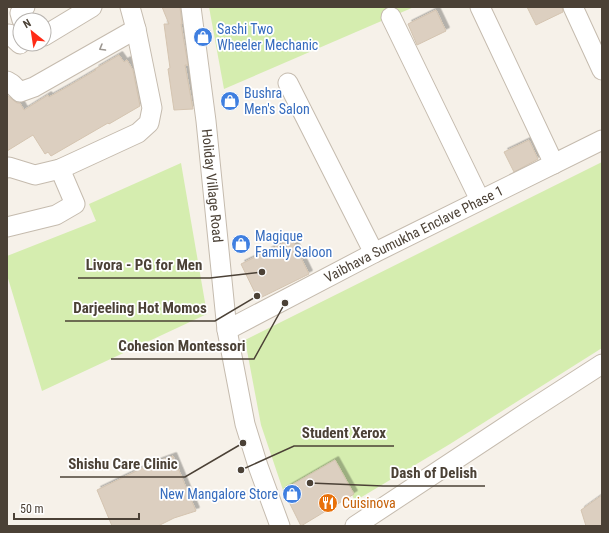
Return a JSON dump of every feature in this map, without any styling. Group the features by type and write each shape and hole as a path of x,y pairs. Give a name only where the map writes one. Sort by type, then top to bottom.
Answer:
{"street":[{"path":"52,31 92,7"},
{"path":"7,168 9,167 35,175 60,170 138,132 149,123 152,108 130,7"},
{"name":"Holiday Village Road","path":"191,7 206,121 227,330 245,424 278,526"},
{"path":"480,7 554,164"},
{"path":"573,7 602,70"},
{"path":"391,17 480,200"},
{"path":"7,81 20,92 34,87 136,29"},
{"path":"288,82 374,253"},
{"name":"Vaibhava Sumukha Enclave Phase 1","path":"227,330 374,253 602,140"},
{"path":"7,227 56,215 76,204 60,170"},
{"path":"355,526 602,364"}],"green space":[{"path":"209,7 414,7 224,89"},
{"path":"602,162 602,348 450,444 355,501 335,460 283,490 261,425 245,340"},
{"path":"181,163 207,314 42,391 7,275 7,256 96,221 89,204"}],"building":[{"path":"162,7 180,7 181,24 188,65 185,65 193,109 174,110 168,69 170,68 164,24 169,24"},
{"path":"527,7 562,7 563,12 536,25"},
{"path":"436,10 446,31 417,45 408,24"},
{"path":"119,55 124,62 127,60 133,70 140,106 51,156 48,152 45,154 33,135 7,151 7,95 17,103 20,103 24,110 48,95 49,97 67,87"},
{"path":"529,140 538,159 514,172 504,152"},
{"path":"292,239 309,274 258,299 241,264"},
{"path":"173,456 196,511 174,518 158,526 112,526 97,490 151,464"},
{"path":"335,460 354,494 301,526 283,490"},
{"path":"602,495 602,526 586,526 581,510"}],"place":[{"name":"Sashi Two Wheeler Mechanic","path":"203,37"},
{"name":"Bushra Men's Salon","path":"230,101"},
{"name":"Magique Family Saloon","path":"241,244"},
{"name":"Livora - PG for Men","path":"262,272"},
{"name":"Darjeeling Hot Momos","path":"257,296"},
{"name":"Cohesion Montessori","path":"285,303"},
{"name":"Shishu Care Clinic","path":"243,443"},
{"name":"Student Xerox","path":"241,470"},
{"name":"Dash of Delish","path":"310,483"},
{"name":"New Mangalore Store","path":"292,494"},
{"name":"Cuisinova","path":"328,503"}]}
